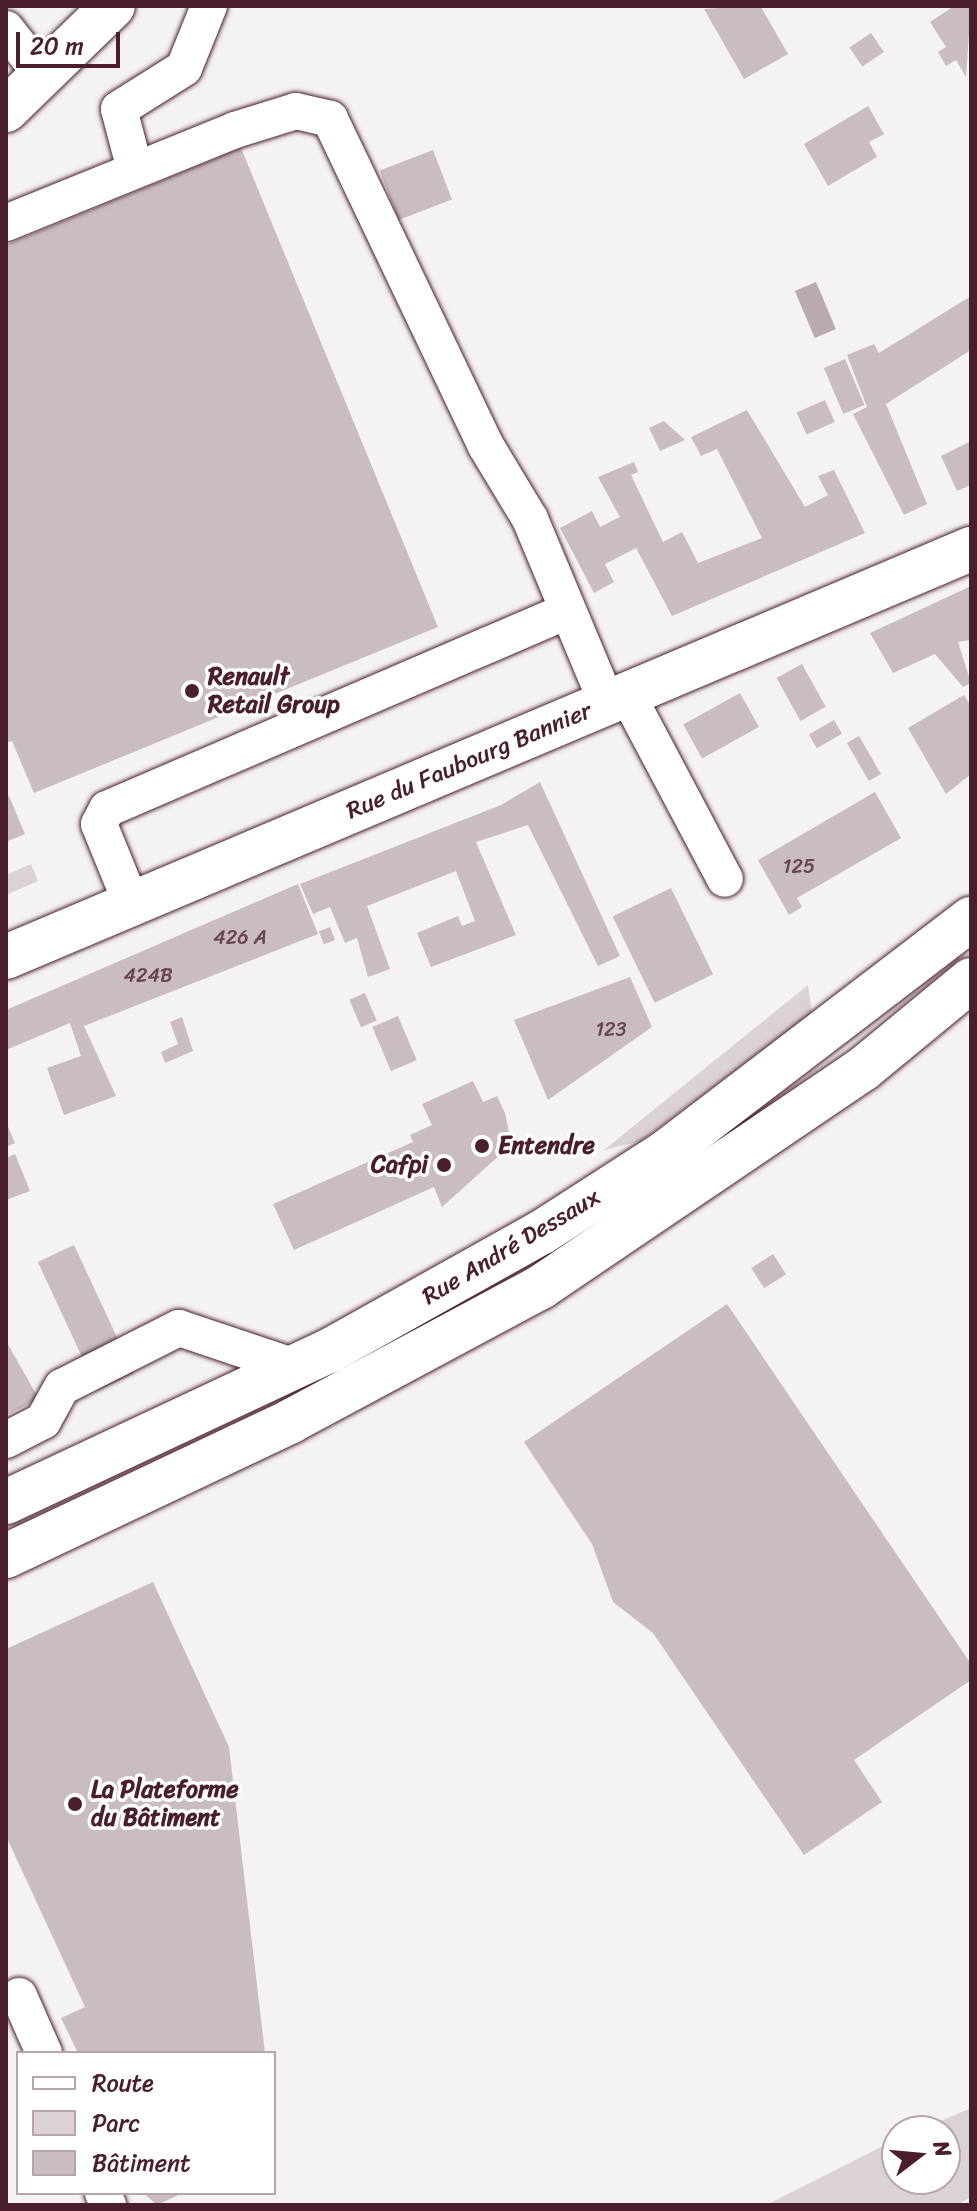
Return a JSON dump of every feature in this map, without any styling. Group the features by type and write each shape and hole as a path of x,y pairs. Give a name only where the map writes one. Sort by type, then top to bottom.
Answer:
{"main road":[{"path":"6,110 113,6"},
{"name":"Rue du Faubourg Bannier","path":"6,957 952,556 971,533"},
{"name":"Rue André Dessaux","path":"6,1502 295,1367 542,1232 666,1152 971,919"},
{"name":"Rue André Dessaux","path":"6,1556 291,1421 541,1287 863,1069 971,980"}],"lane":[{"path":"135,170 119,109 184,68 209,6"},
{"path":"6,29 42,75"},
{"path":"6,223 135,170 296,111 330,119 486,446 530,519 567,611 725,879"},
{"path":"132,905 99,824 107,809 567,611"},
{"path":"6,1440 43,1421 62,1387 179,1328 295,1367"},
{"path":"19,1996 43,2051"}],"green space":[{"path":"31,864 38,881 6,895 6,875"},
{"path":"808,985 812,1013 641,1141 604,1150"},
{"path":"971,2108 971,2197 957,2205 766,2205 881,2147 881,2195 961,2195 961,2115 955,2115"}],"shaded area":[{"path":"816,282 836,329 815,338 795,291"}],"building":[{"path":"954,6 971,6 966,77 956,60 946,66 938,52 946,47 930,22"},
{"path":"761,7 788,54 744,79 704,9"},
{"path":"871,33 884,52 862,67 849,48"},
{"path":"868,106 884,134 869,142 877,157 828,186 804,144"},
{"path":"241,148 438,627 34,793 12,741 6,743 6,245"},
{"path":"433,150 452,199 399,220 380,170"},
{"path":"971,296 971,350 886,404 927,504 904,515 853,414 867,407 847,355 874,344 879,353"},
{"path":"845,359 865,405 843,414 824,368"},
{"path":"825,400 835,422 806,435 797,413"},
{"path":"747,410 805,507 828,495 818,476 834,470 865,533 672,616 636,548 605,564 614,582 594,593 560,528 592,511 600,527 620,517 598,477 634,462 638,472 631,475 663,542 682,532 698,563 762,538 717,449 701,456 691,437"},
{"path":"664,421 685,440 660,451 649,428"},
{"path":"971,441 971,485 957,491 941,456"},
{"path":"971,586 971,640 958,642 971,683 963,687 935,654 893,673 870,633"},
{"path":"802,664 826,707 800,721 777,678"},
{"path":"740,693 759,727 702,759 683,725"},
{"path":"964,695 971,706 971,774 946,794 908,728"},
{"path":"834,720 842,734 817,748 809,734"},
{"path":"859,736 881,774 869,781 847,743"},
{"path":"540,782 620,956 598,966 528,825 476,842 516,935 431,967 417,933 458,916 462,926 475,921 456,871 367,906 390,969 368,977 357,938 345,943 330,907 313,914 300,884 501,805"},
{"path":"875,792 901,838 797,898 802,907 789,915 758,860"},
{"path":"9,796 25,834 6,842 6,797"},
{"path":"298,884 318,934 84,1026 116,1096 64,1115 47,1068 81,1056 70,1023 6,1050 6,1010"},
{"path":"671,888 713,974 655,1003 613,916"},
{"path":"330,927 335,940 324,944 319,931"},
{"path":"630,977 652,1027 548,1100 514,1020"},
{"path":"365,993 377,1021 361,1027 349,1000"},
{"path":"398,1016 417,1060 391,1071 372,1027"},
{"path":"182,1017 193,1051 165,1063 161,1052 178,1044 170,1022"},
{"path":"473,1081 483,1102 497,1096 505,1113 510,1138 502,1153 442,1207 434,1187 294,1250 273,1204 413,1142 410,1135 432,1125 422,1104"},
{"path":"6,1122 15,1143 6,1147"},
{"path":"15,1154 30,1191 6,1200 6,1158"},
{"path":"74,1245 134,1374 98,1391 38,1262"},
{"path":"773,1254 786,1274 764,1288 751,1268"},
{"path":"727,1304 971,1664 971,1680 854,1760 882,1802 804,1855 653,1633 613,1602 592,1544 524,1442"},
{"path":"6,1341 39,1399 6,1415"},
{"path":"153,1582 229,1747 265,2051 77,2051 61,2018 85,2007 6,1836 6,1649"},
{"path":"145,2195 179,2195 157,2205"}],"place":[{"name":"Renault Retail Group","path":"192,691"},
{"name":"Entendre","path":"482,1146"},
{"name":"Cafpi","path":"444,1165"},
{"name":"La Plateforme du Bâtiment","path":"75,1804"}]}
